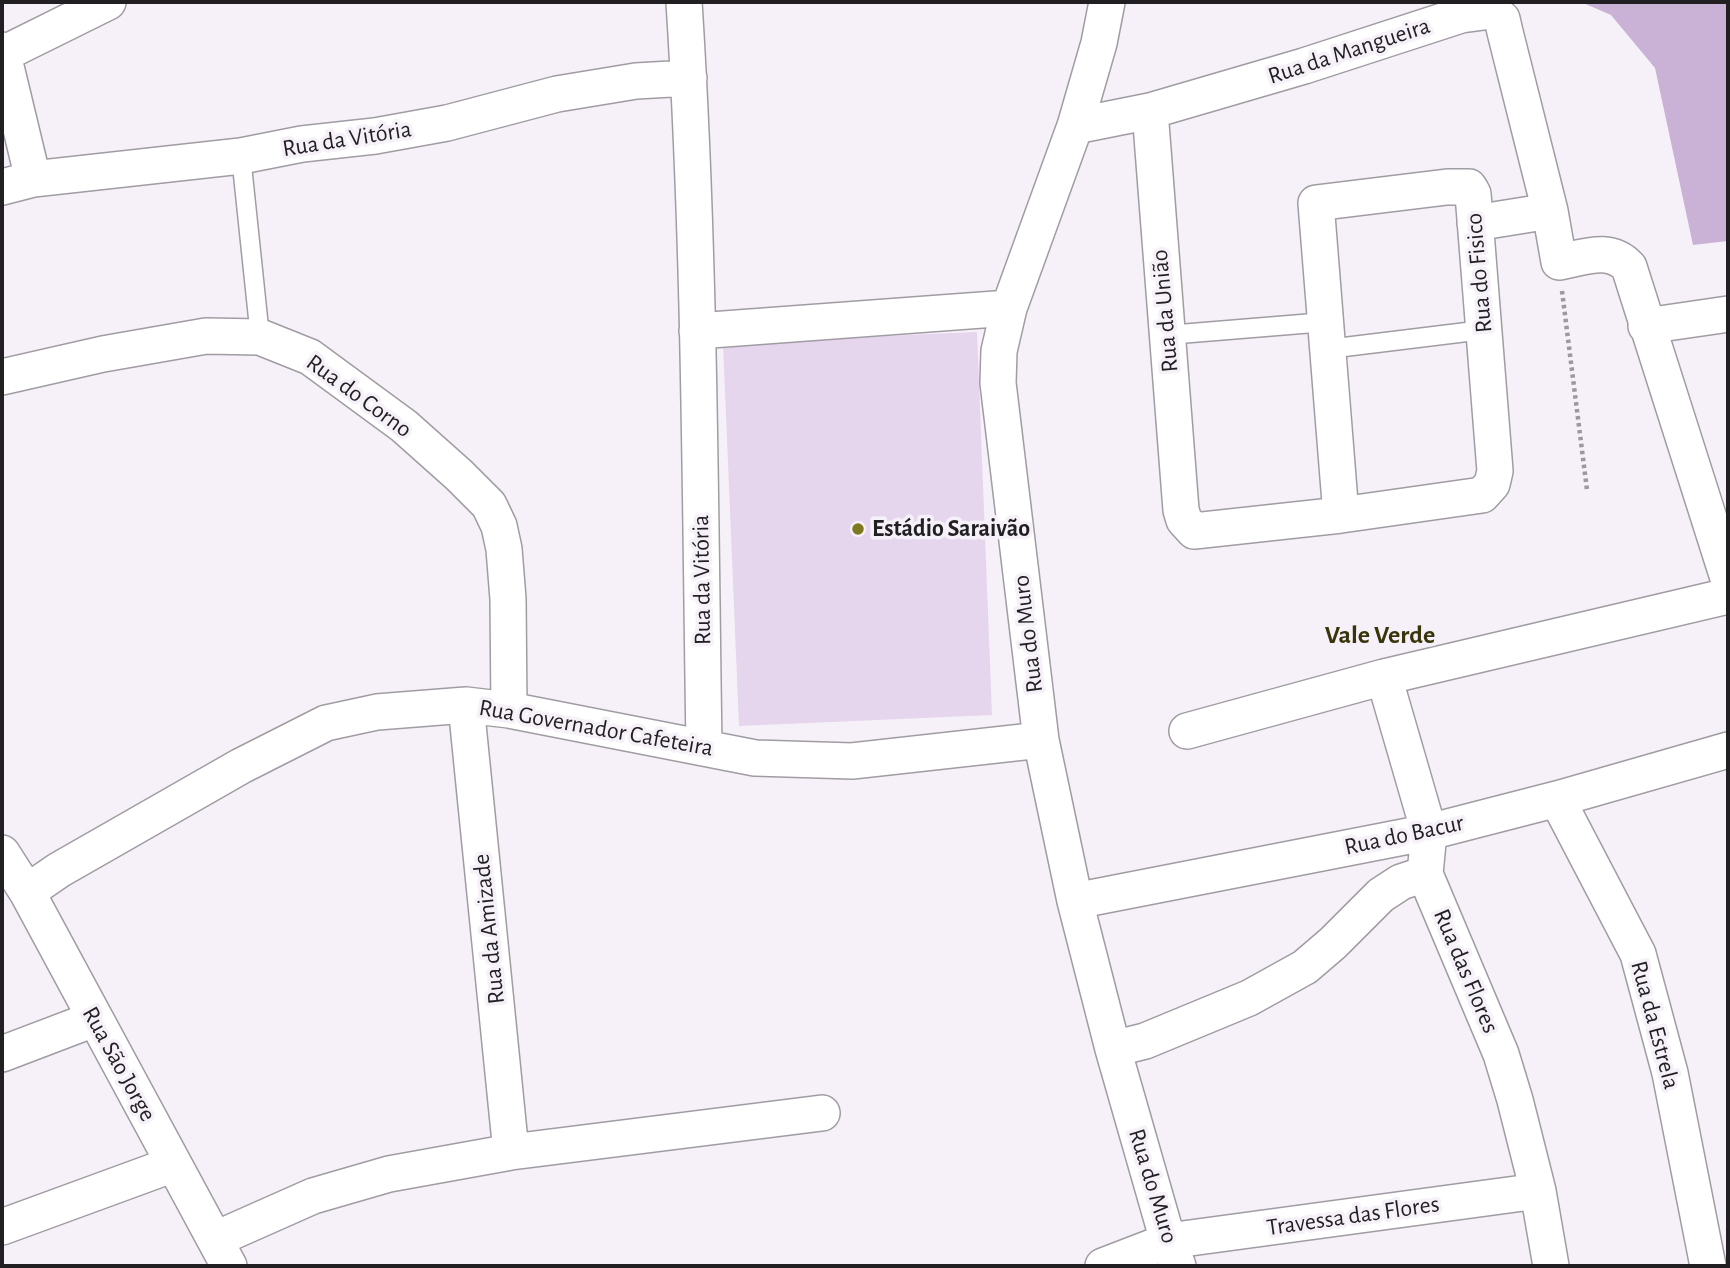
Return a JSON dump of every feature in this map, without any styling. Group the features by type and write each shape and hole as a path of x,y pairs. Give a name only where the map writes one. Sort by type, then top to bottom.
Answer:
{"street":[{"path":"18,183 2,52 107,2"},
{"name":"Rua da Vitória","path":"684,2 698,331 704,747"},
{"name":"Rua do Muro","path":"1107,2 1099,43 1075,126 1009,308 999,351 998,383 1041,740 1075,901 1113,1049 1173,1254"},
{"name":"Rua da Mangueira","path":"1075,126 1150,111 1304,66 1462,8 1491,11 1502,19 1550,211 1559,262"},
{"name":"Rua da Vitória","path":"18,183 241,156 302,144 375,136 447,123 557,94 636,81 689,78"},
{"name":"Rua da União","path":"1150,111 1184,520 1194,531 1341,515"},
{"name":"Rua do Fisico","path":"1327,336 1316,203 1447,187 1469,187 1473,194 1495,471 1492,484 1482,495 1341,515"},
{"path":"1475,223 1550,211"},
{"path":"1186,731 1384,677 1727,577 1629,267 1622,259 1611,254 1559,262"},
{"path":"698,331 1009,308"},
{"path":"1646,326 1728,314"},
{"name":"Rua do Corno","path":"2,377 103,354 206,336 260,337 310,357 404,426 489,505 499,526 504,549 508,599 509,710"},
{"path":"1327,336 1341,515"},
{"name":"Rua das Flores","path":"1384,677 1429,832 1425,874 1500,1054 1516,1100 1538,1191 1550,1266"},
{"name":"Rua Governador Cafeteira","path":"27,892 70,863 229,772 326,723 377,712 466,705 509,710 755,758 852,761 1041,740"},
{"name":"Rua da Amizade","path":"466,705 512,1152"},
{"name":"Rua do Bacur","path":"1075,901 1429,832 1728,750"},
{"name":"Rua da Estrela","path":"1557,799 1637,954 1670,1073 1708,1266"},
{"name":"Rua São Jorge","path":"4,860 27,892 223,1253"},
{"path":"1113,1049 1145,1041 1249,998 1305,967 1381,895 1401,883 1425,874"},
{"path":"2,1054 94,1019"},
{"path":"223,1253 313,1196 376,1177 512,1152 822,1113"},
{"path":"2,1227 174,1164"},
{"name":"Travessa das Flores","path":"1103,1266 1538,1191"}],"lane":[{"path":"241,156 260,337"},
{"path":"1167,335 1327,336 1483,330"}],"path":[{"path":"1559,262 1587,490"}],"shaded area":[{"path":"1581,2 1728,2 1728,241 1693,245 1655,68 1611,15"},
{"name":"Estádio Saraivão","path":"977,332 992,715 739,726 723,343"}],"place":[{"name":"Estádio Saraivão","path":"858,529"}],"district":[{"name":"Vale Verde","path":"1380,635"}]}
